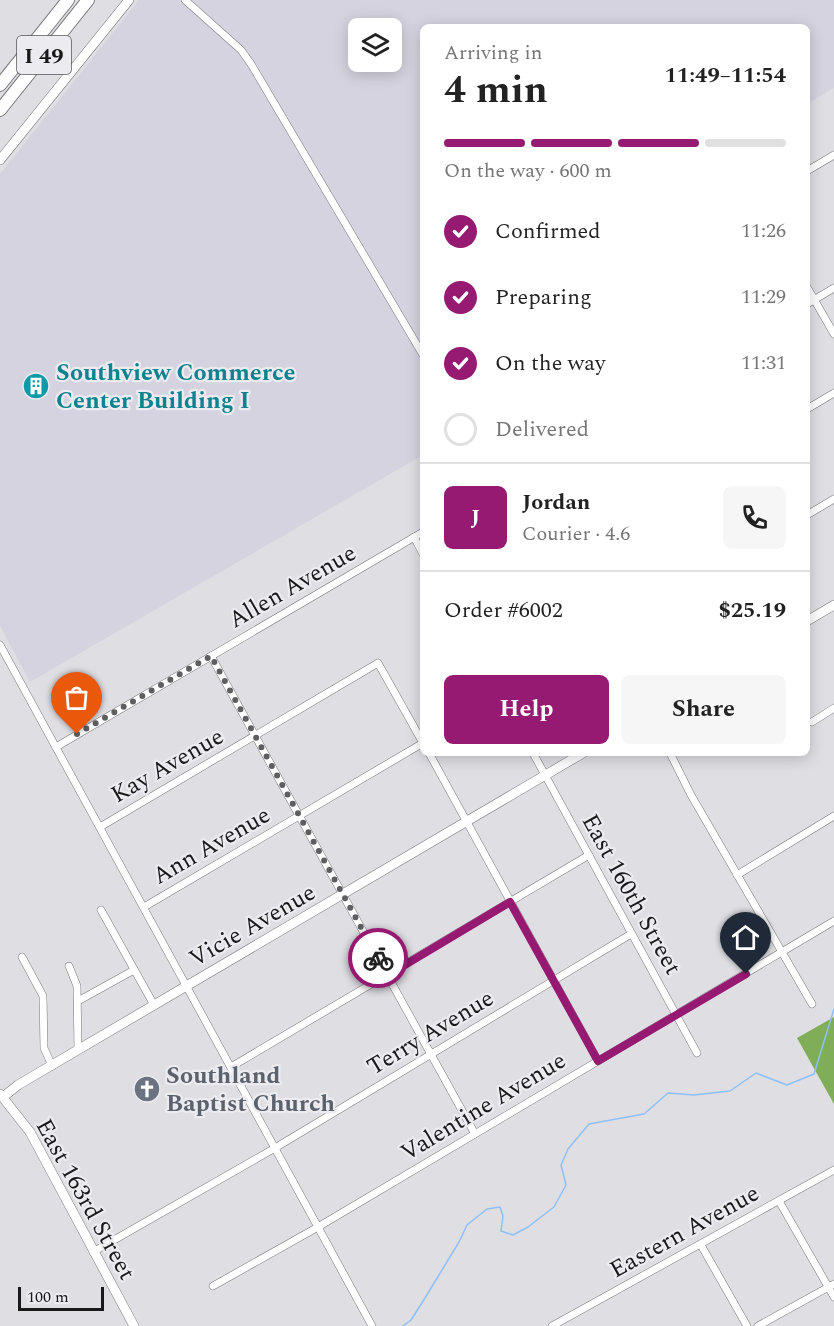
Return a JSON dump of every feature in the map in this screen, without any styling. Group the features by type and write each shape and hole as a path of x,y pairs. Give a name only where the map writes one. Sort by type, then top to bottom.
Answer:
{"highway":[{"name":"I 49","path":"0,85 68,0"},
{"name":"I 49","path":"0,110 88,0"}],"street":[{"path":"0,160 129,0"},
{"path":"184,0 241,50 420,350"},
{"path":"810,169 834,155"},
{"path":"810,302 834,288"},
{"path":"810,293 834,334"},
{"path":"810,407 834,393"},
{"path":"810,513 834,499"},
{"name":"Allen Avenue","path":"56,747 420,534"},
{"path":"414,537 420,548"},
{"path":"810,619 834,605"},
{"path":"0,645 372,1326"},
{"path":"211,656 475,1134"},
{"name":"Kay Avenue","path":"100,827 378,663 420,738"},
{"path":"812,722 834,708"},
{"name":"Ann Avenue","path":"144,907 420,745"},
{"path":"431,756 598,1061"},
{"name":"East 160th Street","path":"535,756 697,1053"},
{"name":"Vicie Avenue","path":"2,1095 578,756"},
{"path":"672,756 781,953 812,1004"},
{"path":"737,875 834,816"},
{"path":"231,1067 589,855"},
{"path":"101,910 154,1005"},
{"name":"Valentine Avenue","path":"213,1286 318,1227 834,921"},
{"name":"Terry Avenue","path":"93,1252 275,1148 632,934"},
{"path":"22,957 43,996 44,1048 52,1066"},
{"path":"69,966 78,986 78,1050"},
{"path":"78,1001 134,970"},
{"name":"East 163rd Street","path":"2,1095 30,1132 134,1326"},
{"name":"Eastern Avenue","path":"552,1326 834,1170"},
{"path":"779,1201 831,1285 834,1297"},
{"path":"701,1245 747,1326"},
{"path":"758,1326 831,1285"}],"shaded area":[{"path":"139,0 834,0 834,88 810,102 810,24 420,24 420,457 30,682 0,626 0,174"}],"green space":[{"path":"834,1017 834,1104 797,1038"}],"waterway":[{"path":"403,1326 411,1320 425,1298 467,1225 487,1209 500,1207 503,1216 501,1231 513,1235 528,1227 554,1207 566,1185 561,1165 568,1149 589,1124 644,1114 668,1093 694,1095 730,1091 756,1073 787,1085 814,1074 834,1009"}],"way so far":[{"path":"77,734 211,656 378,958"}],"place":[{"name":"Southview Commerce Center Building I","path":"36,386"},
{"name":"Southland Baptist Church","path":"147,1089"}],"route":[{"path":"378,958 388,975 510,902 598,1061 746,974"}]}
